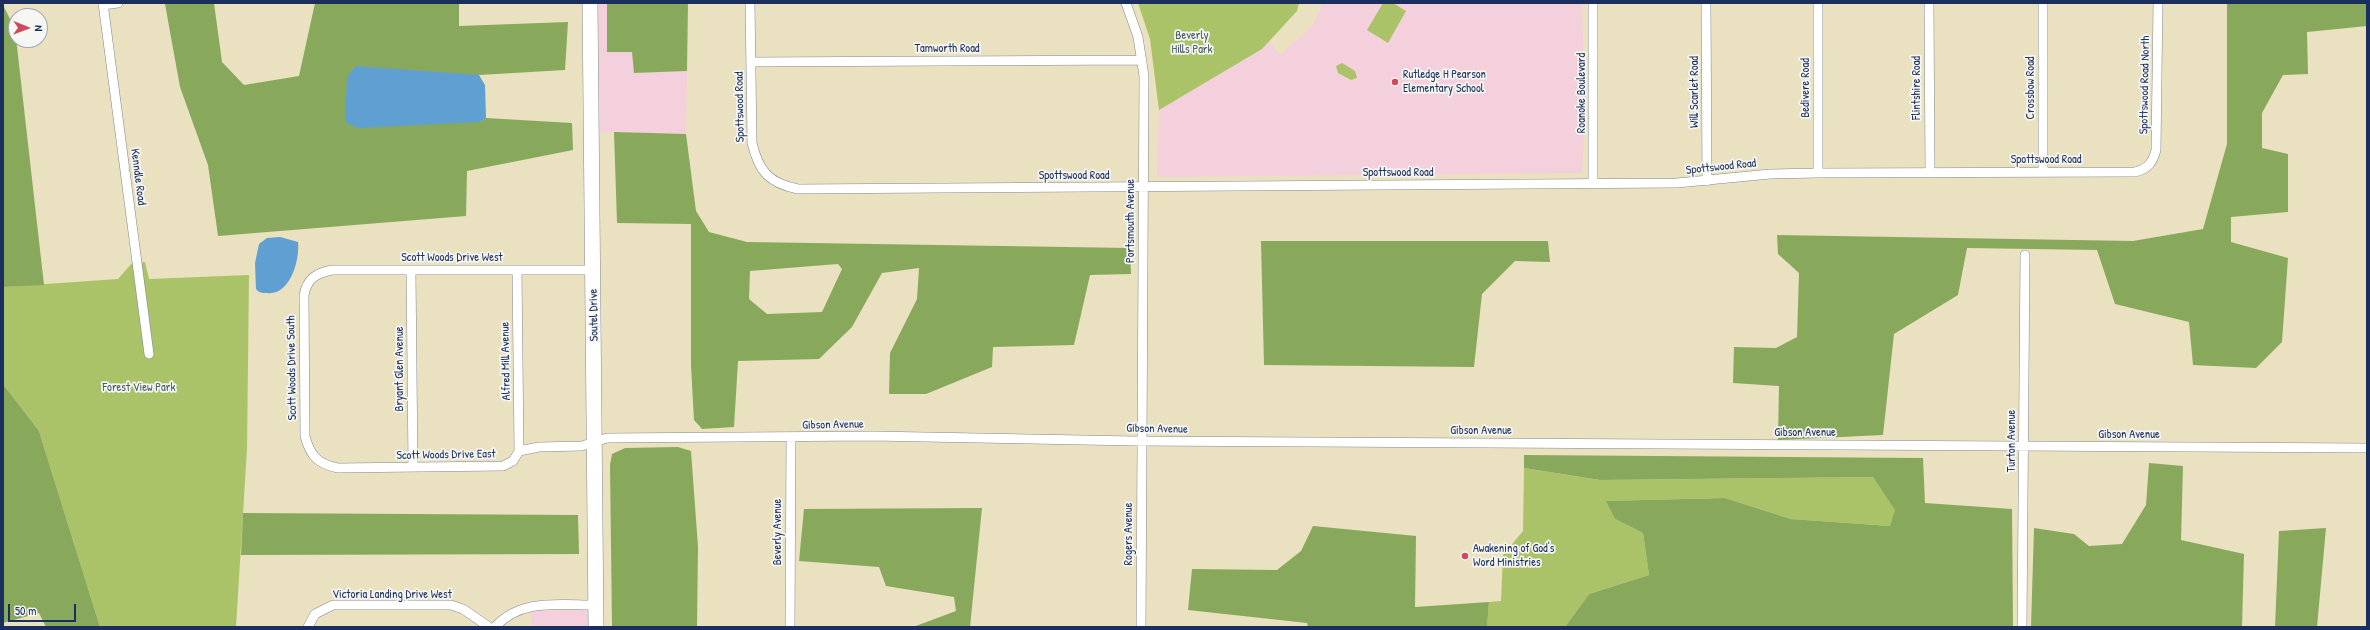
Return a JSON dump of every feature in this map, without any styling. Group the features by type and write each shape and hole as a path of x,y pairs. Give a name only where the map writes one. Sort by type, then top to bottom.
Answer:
{"main road":[{"name":"Soutel Drive","path":"590,3 596,627"}],"street":[{"path":"103,4 118,3"},
{"name":"Spottswood Road","path":"750,3 752,144 755,156 765,174 773,182 798,190 1677,183 1770,174 2135,172 2144,170 2149,165"},
{"name":"Portsmouth Avenue","path":"1126,3 1138,37 1144,76 1142,441"},
{"name":"Roanoke Boulevard","path":"1593,3 1594,184"},
{"name":"Will Scarlet Road","path":"1706,3 1707,181"},
{"name":"Bedivere Road","path":"1818,3 1818,173"},
{"name":"Flintshire Road","path":"1928,3 1930,173"},
{"name":"Crossbow Road","path":"2043,3 2043,172"},
{"name":"Spottswood Road North","path":"2149,165 2154,159 2156,150 2158,3"},
{"name":"Kenndle Road","path":"103,4 149,354"},
{"name":"Tamworth Road","path":"751,62 1142,60"},
{"name":"Turton Avenue","path":"2022,627 2024,255"},
{"name":"Scott Woods Drive West","path":"313,277 332,270 593,270"},
{"name":"Alfred Mill Avenue","path":"517,270 519,452"},
{"name":"Bryant Glen Avenue","path":"411,271 413,467"},
{"name":"Scott Woods Drive South","path":"313,277 306,286 304,295 305,428 308,449 315,459"},
{"name":"Gibson Avenue","path":"595,442 607,438 873,436 1142,441 2367,448"},
{"name":"Beverly Avenue","path":"790,627 791,437"},
{"name":"Rogers Avenue","path":"1141,627 1142,441"},
{"name":"Scott Woods Drive East","path":"315,459 325,465 338,468 503,466 513,461 519,452 539,447 582,446 595,442"},
{"name":"Victoria Landing Drive West","path":"308,627 315,614 333,605 451,605 463,609 489,627"},
{"path":"494,627 505,617 521,608 534,605 596,605"}],"shaded area":[{"path":"598,3 607,3 607,52 632,52 634,73 687,71 686,134 600,132"},
{"name":"Rutledge H Pearson Elementary School","path":"1323,3 1582,3 1585,110 1582,173 1157,177 1159,110 1262,49 1269,41 1280,55 1313,25"},
{"path":"588,610 588,627 532,627 531,611"}],"green space":[{"path":"214,3 222,62 244,85 299,76 315,3 459,3 459,26 568,22 565,70 479,75 480,122 486,118 572,123 573,150 467,171 466,216 218,236 208,165 180,87 165,4"},
{"path":"607,3 688,3 687,71 634,73 632,52 607,52"},
{"name":"Beverly Hills Park","path":"1138,3 1299,3 1297,11 1262,49 1159,110 1150,39"},
{"path":"1383,3 1393,3 1406,11 1388,43 1367,30"},
{"path":"2227,3 2367,3 2367,26 2307,32 2308,74 2283,75 2262,113 2262,148 2288,154 2288,212 2231,217 2231,242 2288,258 2282,342 2256,368 2193,365 2189,322 2115,304 2097,250 1967,248 1958,295 1894,334 1883,435 1778,440 1779,386 1733,383 1734,347 1776,348 1797,337 1799,273 1778,254 1777,235 2133,241 2203,229 2227,144"},
{"path":"3,5 8,15 8,48 17,48 44,285 3,287"},
{"path":"1342,63 1355,71 1357,78 1351,80 1338,73 1336,66"},
{"path":"614,132 686,134 696,211 709,232 747,242 1130,248 1131,274 1090,275 1074,345 993,347 992,367 926,394 889,394 890,353 917,299 919,268 882,273 852,327 819,359 738,361 734,427 702,429 694,420 691,366 691,224 617,223","holes":["838,264 842,269 822,312 767,314 749,299 750,271"]},
{"path":"1261,241 1548,241 1550,262 1515,261 1482,294 1474,367 1264,365"},
{"name":"Forest View Park","path":"145,262 149,279 249,275 247,449 236,627 100,627 39,431 3,384 3,287 118,279 132,263"},
{"path":"3,384 39,431 100,627 46,627 39,613 3,623"},
{"path":"678,447 691,451 698,547 697,627 612,627 610,465 612,454 625,448"},
{"path":"1524,455 1923,458 1925,503 2012,509 2013,627 1565,627 1589,594 1649,575 1643,533 1615,519 1606,501 1725,498 1791,519 1890,526 1895,510 1873,477 1600,480 1524,468"},
{"path":"2149,463 2183,466 2181,540 2244,554 2242,627 2031,627 2034,528 2074,534 2089,546 2122,544 2146,505"},
{"path":"1524,468 1600,480 1873,477 1896,510 1890,526 1791,519 1725,498 1607,501 1615,519 1643,533 1649,575 1589,594 1565,627 1487,627 1489,602 1501,601 1503,555 1523,531"},
{"path":"982,508 970,627 913,627 956,611 954,597 886,586 879,567 799,561 804,509"},
{"path":"243,513 578,515 579,554 241,555"},
{"path":"1313,526 1416,536 1415,607 1489,602 1487,627 1308,627 1307,623 1188,610 1192,569 1277,570 1301,551"},
{"path":"2326,528 2317,627 2275,627 2279,531"}],"water":[{"path":"356,66 479,75 485,85 486,118 480,122 358,128 345,122 347,77"},
{"path":"280,237 298,242 297,258 292,275 282,289 267,293 258,291 256,289 255,263 259,244 267,238"}],"place":[{"name":"Rutledge H Pearson Elementary School","path":"1395,82"},
{"name":"Awakening of God's Word Ministries","path":"1465,556"}]}
